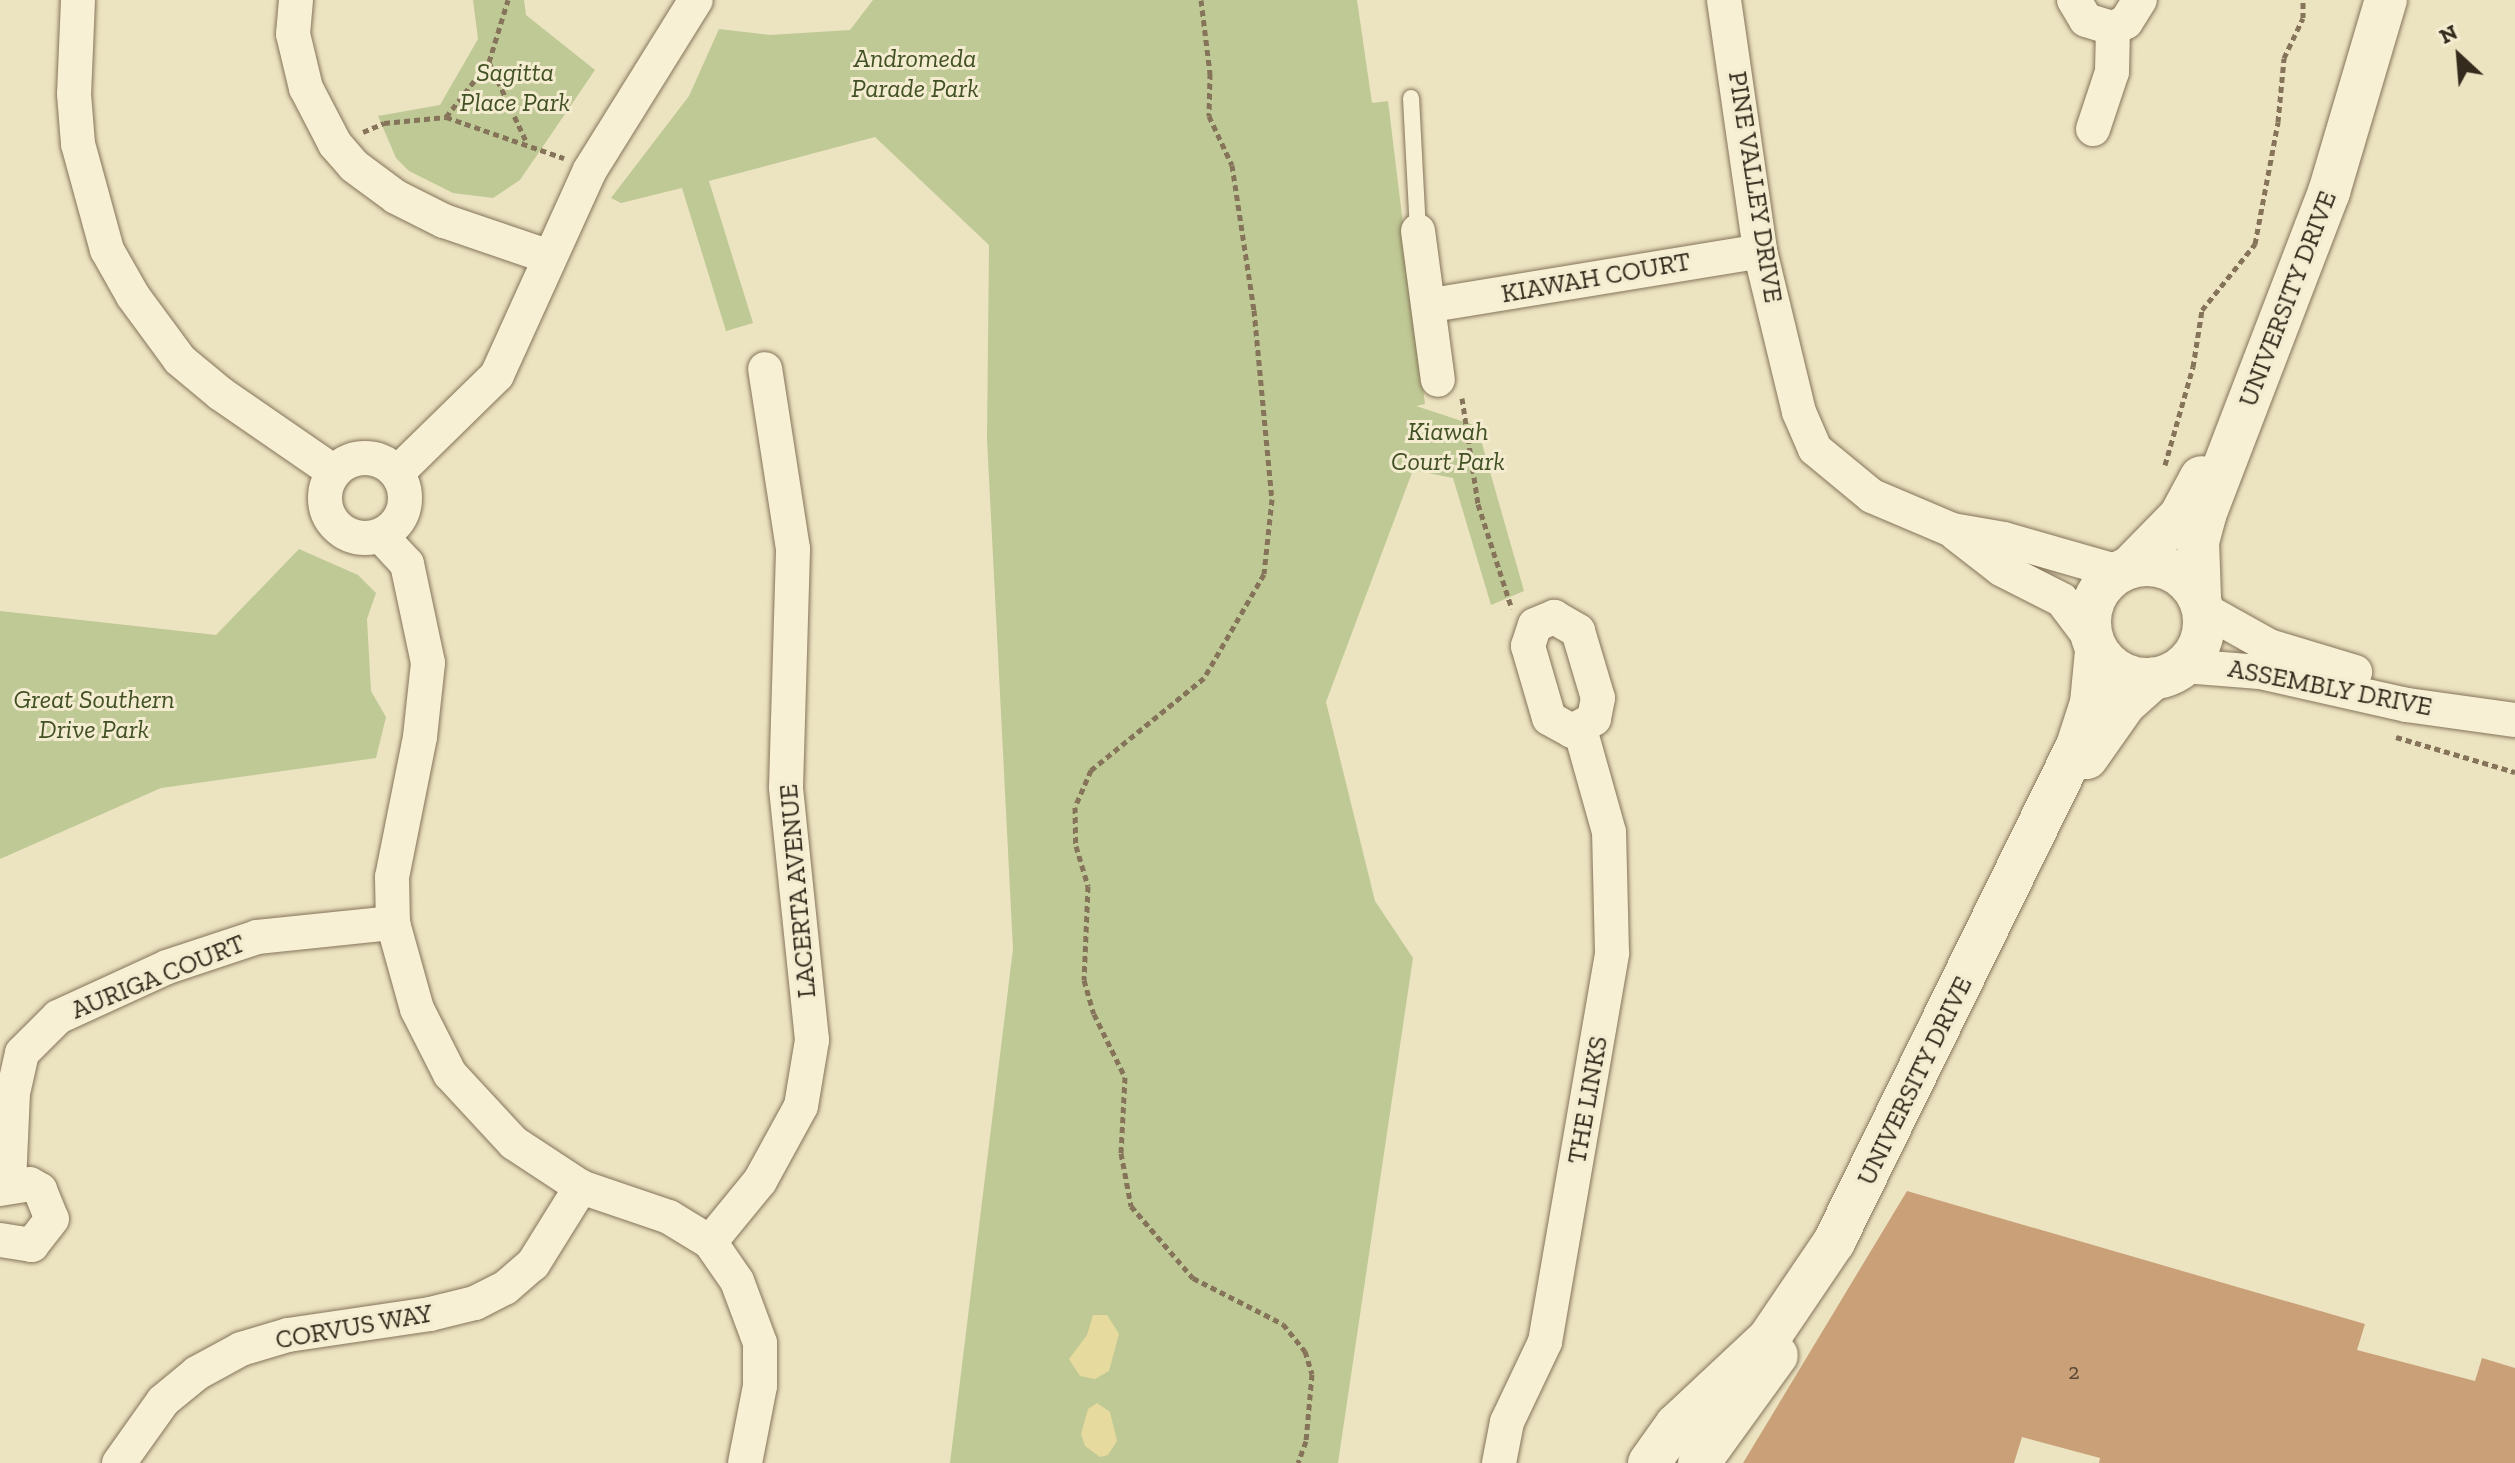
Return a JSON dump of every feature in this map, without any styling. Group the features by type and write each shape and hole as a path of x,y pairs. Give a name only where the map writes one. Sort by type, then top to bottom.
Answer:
{"street":[{"path":"78,0 74,94 78,144 107,250 180,360 221,394 334,472"},
{"path":"296,0 293,34 306,88 335,144 354,166 396,197 444,221 549,257"},
{"path":"397,473 497,375 590,170 696,0"},
{"name":"PINE VALLEY DRIVE","path":"1724,0 1760,251 1799,412 1815,449 1872,496 1952,530 2004,539 2125,569"},
{"path":"2074,0 2086,20 2113,28 2126,22 2140,0"},
{"name":"UNIVERSITY DRIVE","path":"2125,569 2180,516 2202,473 2318,170 2355,54 2364,0"},
{"name":"UNIVERSITY DRIVE","path":"2201,604 2198,542 2205,515 2329,192 2386,0"},
{"path":"2093,129 2112,72 2113,28"},
{"path":"1418,231 1432,305 1438,370"},
{"name":"KIAWAH COURT","path":"1432,305 1760,251"},
{"name":"LACERTA AVENUE","path":"710,1242 760,1181 801,1106 812,1040 786,787 793,549 765,369"},
{"path":"366,457 397,473 405,508 381,536 355,537 333,522 325,497 334,472 366,457"},
{"name":"PINE VALLEY DRIVE","path":"1952,530 2001,569 2062,600 2094,645"},
{"path":"381,536 407,564 428,663 420,737 392,877 393,923 417,1009 450,1074 514,1143 581,1187 669,1217 710,1242 737,1281 760,1343 760,1386 745,1463"},
{"path":"2164,566 2191,584 2201,604 2201,640 2168,672 2120,673 2094,645 2093,601 2125,569 2164,566"},
{"name":"ASSEMBLY DRIVE","path":"2201,604 2269,646 2412,685 2475,714"},
{"path":"1554,617 1578,631 1598,705 1594,719 1580,729 1564,730 1549,718 1528,646 1531,631 1554,617"},
{"name":"UNIVERSITY DRIVE","path":"1649,1463 1676,1425 1769,1338 1834,1242 2077,746 2091,703 2094,645"},
{"name":"UNIVERSITY DRIVE","path":"1699,1463 1838,1266 2086,760 2125,704 2168,672"},
{"name":"ASSEMBLY DRIVE","path":"2168,672 2260,672 2515,720"},
{"name":"THE LINKS","path":"1499,1463 1507,1422 1545,1342 1612,953 1609,832 1580,729"},
{"name":"AURIGA COURT","path":"0,1240 32,1245 52,1219 40,1190 5,1187 13,1093 22,1053 58,1017 167,967 257,937 393,923"},
{"name":"CORVUS WAY","path":"119,1463 163,1401 197,1373 241,1349 288,1335 430,1314 475,1303 505,1288 533,1264 581,1187"}],"lane":[{"path":"1411,98 1418,231"}],"path":[{"path":"446,117 489,62 508,0"},
{"path":"1201,0 1210,73 1209,116 1232,165 1254,310 1272,499 1264,574 1204,678 1091,770 1075,807 1076,846 1088,886 1084,980 1094,1014 1125,1077 1121,1153 1131,1206 1193,1278 1283,1324 1305,1351 1312,1374 1306,1441 1298,1463"},
{"path":"2161,479 2193,367 2202,310 2255,244 2278,122 2284,58 2303,18 2303,0"},
{"path":"489,62 527,143"},
{"path":"498,82 517,77"},
{"path":"335,144 384,123 446,117 527,143 590,170"},
{"path":"1438,370 1458,380 1473,481 1500,579 1509,605 1531,631"}],"green space":[{"name":"Sagitta Place Park","path":"473,0 524,0 526,15 595,70 520,180 493,198 453,193 409,171 396,158 378,116 440,105 478,39"},
{"path":"873,0 1357,0 1372,103 1388,101 1425,404 1416,406 1477,426 1524,591 1491,605 1453,478 1413,470 1326,702 1375,901 1413,958 1338,1463 950,1463 1013,949 987,439 989,245 875,137 709,181 753,323 726,331 682,188 621,203 611,198 689,96 719,29 770,35 850,30"},
{"name":"Great Southern Drive Park","path":"299,549 358,575 376,593 367,619 371,691 386,717 376,758 161,788 0,859 0,611 216,635"}],"sand":[{"path":"1093,1315 1107,1315 1119,1334 1109,1371 1095,1379 1080,1376 1069,1359 1087,1335"},
{"path":"1097,1403 1110,1412 1117,1441 1108,1455 1100,1457 1085,1446 1081,1434 1088,1409"}],"building":[{"path":"1907,1191 2365,1324 2357,1350 2475,1381 2482,1358 2515,1368 2515,1463 2099,1463 2100,1458 2022,1437 2014,1463 1743,1463"}],"park label":[{"name":"Andromeda Parade Park","path":"915,74"},
{"name":"Kiawah Court Park","path":"1448,447"}]}
